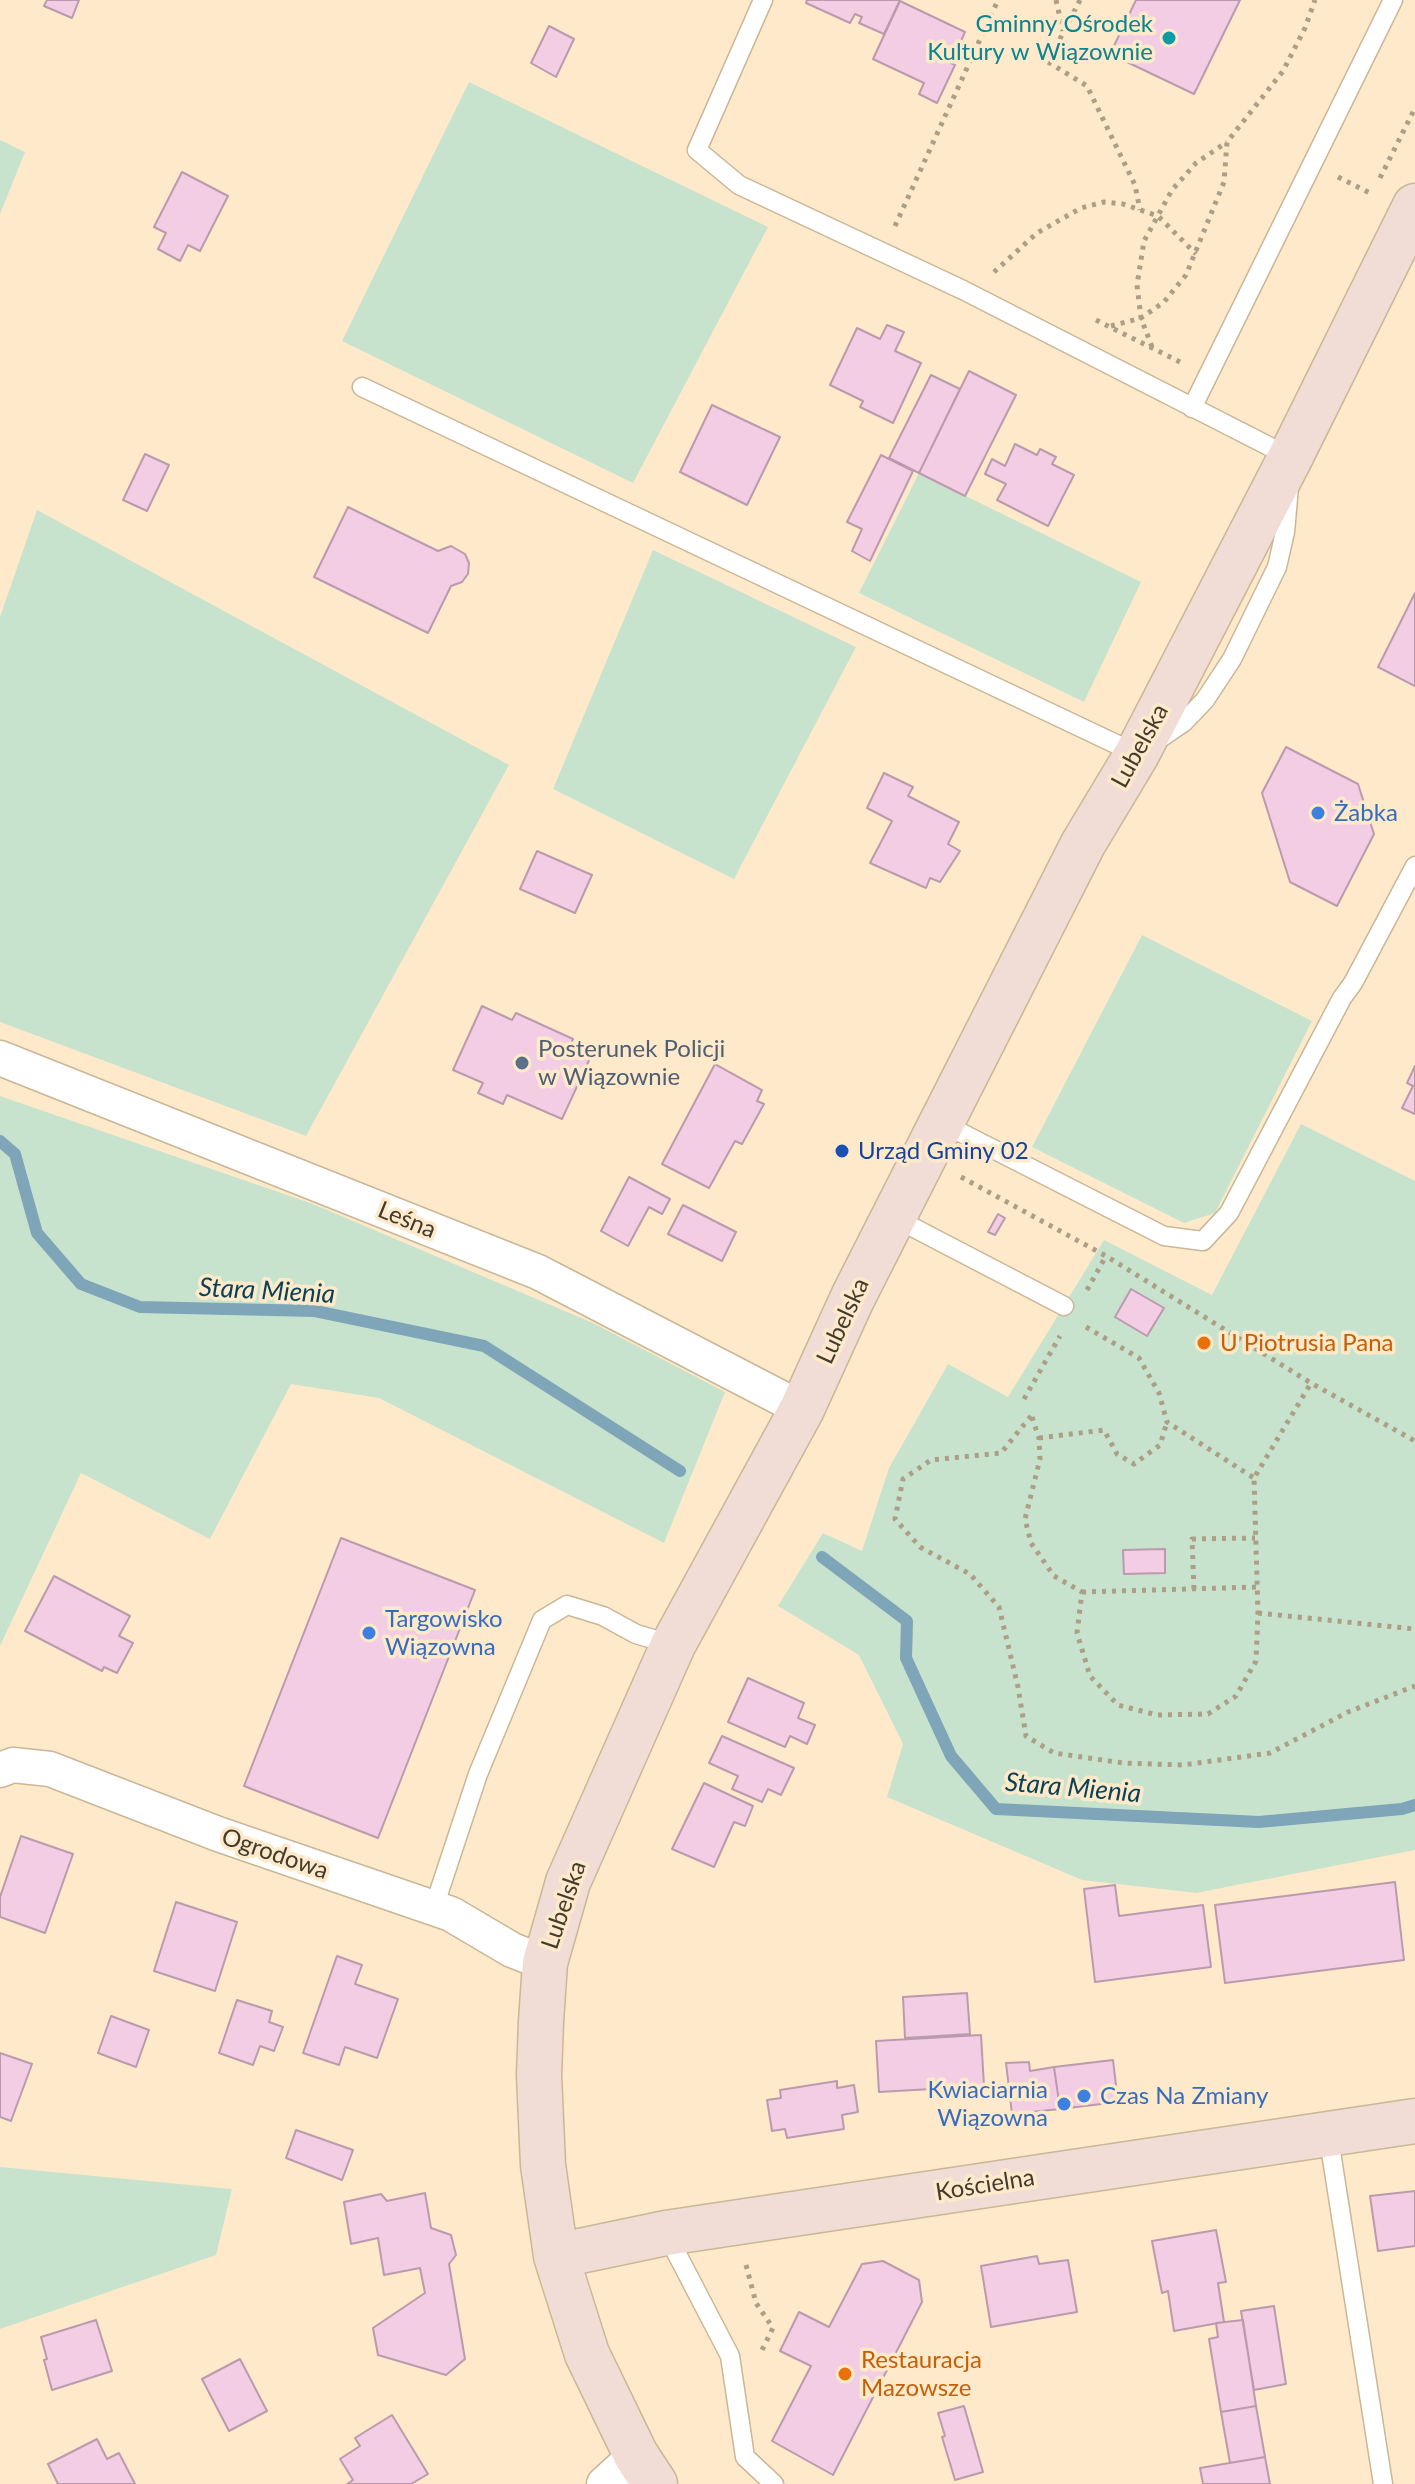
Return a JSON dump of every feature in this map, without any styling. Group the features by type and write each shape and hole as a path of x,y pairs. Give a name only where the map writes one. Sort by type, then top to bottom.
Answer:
{"main road":[{"name":"Lubelska","path":"646,2470 587,2354 556,2256 543,2165 539,2075 545,1963 568,1882 673,1645 802,1409 853,1297 1083,844 1137,754 1413,211"},
{"name":"Kościelna","path":"556,2256 666,2233 1415,2121"}],"street":[{"name":"Leśna","path":"0,1058 538,1272 802,1409"},
{"name":"Ogrodowa","path":"0,1770 13,1765 50,1769 218,1834 451,1914 512,1950 545,1963"},
{"path":"604,2484 646,2470"}],"lane":[{"path":"763,0 697,150 739,185 963,290 1290,458"},
{"path":"1192,408 1393,0"},
{"path":"362,387 1137,754"},
{"path":"934,1140 1164,1236 1203,1241 1229,1213 1415,866"},
{"path":"895,1218 1064,1306"},
{"path":"433,1910 478,1774 542,1620 567,1605 603,1616 636,1634 673,1645"},
{"path":"1328,2133 1383,2484"},
{"path":"666,2233 730,2356 745,2457 774,2484"}],"path":[{"path":"893,229 998,0"},
{"path":"1056,0 1063,32"},
{"path":"1080,0 1048,62 1087,86 1135,185 1140,210"},
{"path":"1153,348 1141,318 1137,285 1144,241 1172,190 1196,163 1227,142 1283,71 1315,0"},
{"path":"1110,327 1141,318 1164,302 1186,275 1224,182 1227,142"},
{"path":"1312,164 1413,211"},
{"path":"994,272 1037,233 1081,208 1104,202 1123,204 1158,216 1196,254"},
{"path":"934,1140 1106,1256 1311,1383 1415,1441"},
{"path":"1039,1438 1104,1430 1117,1454 1134,1464 1160,1445 1167,1422 1159,1393 1139,1358 1070,1318 1064,1306"},
{"path":"1082,1592 1077,1633 1090,1676 1118,1705 1157,1715 1208,1714 1236,1696 1256,1661 1258,1613 1254,1478 1311,1383"},
{"path":"1257,1587 1082,1592 1054,1576 1031,1543 1025,1519 1040,1459 1039,1438 1031,1416 1001,1453 931,1460 903,1479 895,1519 920,1547 970,1574 999,1607 1026,1736 1054,1753 1123,1763 1183,1765 1270,1753 1348,1712 1415,1686"},
{"path":"1167,1422 1254,1478"},
{"path":"1194,1589 1192,1539 1255,1538"},
{"path":"1258,1613 1415,1629"}],"green space":[{"path":"469,82 768,227 633,483 342,341"},
{"path":"0,140 25,152 0,214"},
{"path":"919,473 1141,582 1084,702 859,593"},
{"path":"37,510 509,765 306,1136 0,1022 0,617"},
{"path":"653,550 856,647 734,879 553,789"},
{"path":"1142,935 1312,1021 1215,1213 1184,1223 1032,1147"},
{"path":"0,1096 313,1204 593,1323 725,1392 664,1543 379,1398 291,1384 210,1539 81,1473 0,1646"},
{"path":"1301,1124 1415,1181 1415,1850 1196,1893 1082,1880 887,1797 903,1744 859,1655 778,1606 823,1533 862,1551 889,1468 948,1364 1008,1397 1104,1240 1212,1295"},
{"path":"0,2167 232,2189 216,2255 0,2329"}],"building":[{"path":"47,0 79,0 72,18 44,6"},
{"path":"807,0 900,0 884,34 859,23 862,17 855,14 850,23 806,3"},
{"name":"Gminny Ośrodek Kultury w Wiązownie","path":"1136,0 1240,0 1194,94 1110,54"},
{"path":"900,1 965,32 951,63 955,65 937,103 919,94 924,83 873,59"},
{"path":"549,26 574,39 556,77 531,63"},
{"path":"182,172 228,196 200,251 188,245 180,261 158,249 166,233 154,227"},
{"path":"887,325 904,332 895,351 921,363 893,423 860,407 863,401 830,385 857,328 880,339"},
{"path":"969,371 1016,395 965,496 919,473"},
{"path":"931,375 960,389 919,473 889,458"},
{"path":"712,405 780,437 747,505 680,472"},
{"path":"1015,444 1037,455 1040,449 1056,457 1052,464 1074,475 1048,526 997,500 1006,484 985,474 992,459 1005,466"},
{"path":"145,454 169,465 147,511 123,500"},
{"path":"881,455 913,471 870,561 852,551 862,529 847,522"},
{"path":"348,507 438,551 451,546 465,554 469,563 468,574 462,582 451,586 428,633 314,577"},
{"path":"1415,593 1415,686 1378,667"},
{"name":"Żabka","path":"1286,747 1358,784 1374,834 1337,906 1290,882 1262,793"},
{"path":"884,773 913,787 908,796 959,822 948,844 960,851 940,882 930,878 926,888 870,863 892,821 867,808"},
{"path":"537,851 592,875 575,913 520,889"},
{"name":"Posterunek Policji w Wiązownie","path":"482,1006 512,1020 516,1013 573,1039 570,1046 591,1056 562,1119 507,1095 503,1104 478,1093 483,1083 453,1070"},
{"path":"715,1064 762,1090 757,1101 764,1104 742,1144 735,1141 709,1188 662,1164"},
{"path":"1415,1066 1415,1114 1402,1108 1413,1086 1407,1083"},
{"path":"629,1177 670,1199 662,1214 649,1207 628,1246 601,1231"},
{"path":"683,1205 736,1232 722,1261 668,1234"},
{"path":"998,1214 1005,1218 995,1235 988,1232"},
{"path":"1131,1289 1164,1308 1147,1336 1115,1317"},
{"path":"341,1538 475,1590 378,1838 244,1786"},
{"path":"1165,1549 1165,1573 1124,1574 1123,1550"},
{"path":"54,1576 130,1616 119,1636 133,1643 117,1673 104,1667 102,1671 25,1631"},
{"path":"748,1678 804,1703 798,1718 815,1725 807,1744 790,1736 785,1747 728,1722"},
{"path":"722,1736 794,1768 781,1795 768,1789 762,1802 732,1789 738,1776 709,1763"},
{"path":"704,1783 753,1806 745,1826 734,1822 714,1867 672,1849"},
{"path":"21,1836 73,1854 45,1933 0,1917 0,1897"},
{"path":"1395,1882 1404,1960 1225,1983 1215,1905"},
{"path":"1115,1885 1119,1916 1203,1905 1211,1967 1095,1982 1084,1889"},
{"path":"176,1902 237,1922 215,1991 154,1971"},
{"path":"337,1956 362,1965 355,1984 398,1999 377,2058 345,2047 339,2065 303,2053"},
{"path":"967,1993 970,2034 905,2038 903,1997"},
{"path":"237,2000 272,2011 269,2022 283,2027 274,2051 260,2046 253,2065 219,2053"},
{"path":"111,2016 149,2030 136,2067 98,2053"},
{"path":"981,2035 984,2086 879,2092 876,2041"},
{"path":"0,2053 32,2064 11,2121 0,2117"},
{"path":"1113,2060 1118,2102 1060,2109 1054,2067"},
{"path":"1029,2062 1030,2071 1054,2067 1060,2109 1012,2114 1006,2063"},
{"path":"837,2081 837,2088 854,2085 858,2112 842,2115 844,2129 787,2138 785,2129 772,2131 767,2100 781,2098 780,2090"},
{"path":"296,2130 353,2150 342,2180 286,2158"},
{"path":"1415,2191 1415,2246 1378,2251 1370,2196"},
{"path":"425,2193 431,2228 451,2235 456,2255 449,2264 465,2359 446,2375 378,2355 373,2328 425,2293 420,2268 384,2275 378,2238 351,2244 344,2202 381,2194 387,2201"},
{"path":"1216,2230 1226,2282 1218,2283 1224,2322 1174,2331 1168,2291 1162,2293 1152,2241"},
{"path":"1037,2256 1039,2264 1068,2260 1077,2312 991,2327 981,2266"},
{"name":"Restauracja Mazowsze","path":"883,2261 919,2280 922,2302 833,2475 772,2441 811,2366 780,2351 799,2312 829,2327 862,2264"},
{"path":"1274,2306 1286,2384 1254,2390 1241,2311"},
{"path":"96,2320 112,2371 52,2390 41,2337"},
{"path":"1243,2320 1256,2406 1221,2412 1209,2339 1218,2337 1216,2323"},
{"path":"240,2359 267,2411 229,2431 202,2379"},
{"path":"964,2406 983,2472 955,2480 938,2413"},
{"path":"1256,2406 1265,2457 1230,2463 1221,2412"},
{"path":"392,2415 428,2474 411,2484 347,2484 353,2480 340,2459 360,2446 355,2438"},
{"path":"97,2439 107,2459 119,2453 135,2484 58,2484 48,2464"},
{"path":"1265,2457 1270,2484 1203,2484 1200,2468"}],"waterway":[{"name":"Stara Mienia","path":"0,1141 15,1154 37,1233 81,1284 140,1307 315,1311 484,1346 680,1471"},
{"name":"Stara Mienia","path":"822,1557 907,1621 906,1658 951,1756 996,1809 1259,1822 1402,1809 1415,1805"}],"place":[{"name":"Gminny Ośrodek Kultury w Wiązownie","path":"1169,38"},
{"name":"Żabka","path":"1318,813"},
{"name":"Posterunek Policji w Wiązownie","path":"522,1063"},
{"name":"Urząd Gminy 02","path":"842,1151"},
{"name":"U Piotrusia Pana","path":"1204,1343"},
{"name":"Targowisko Wiązowna","path":"369,1633"},
{"name":"Czas Na Zmiany","path":"1084,2096"},
{"name":"Kwiaciarnia Wiązowna","path":"1064,2104"},
{"name":"Restauracja Mazowsze","path":"845,2374"}]}
